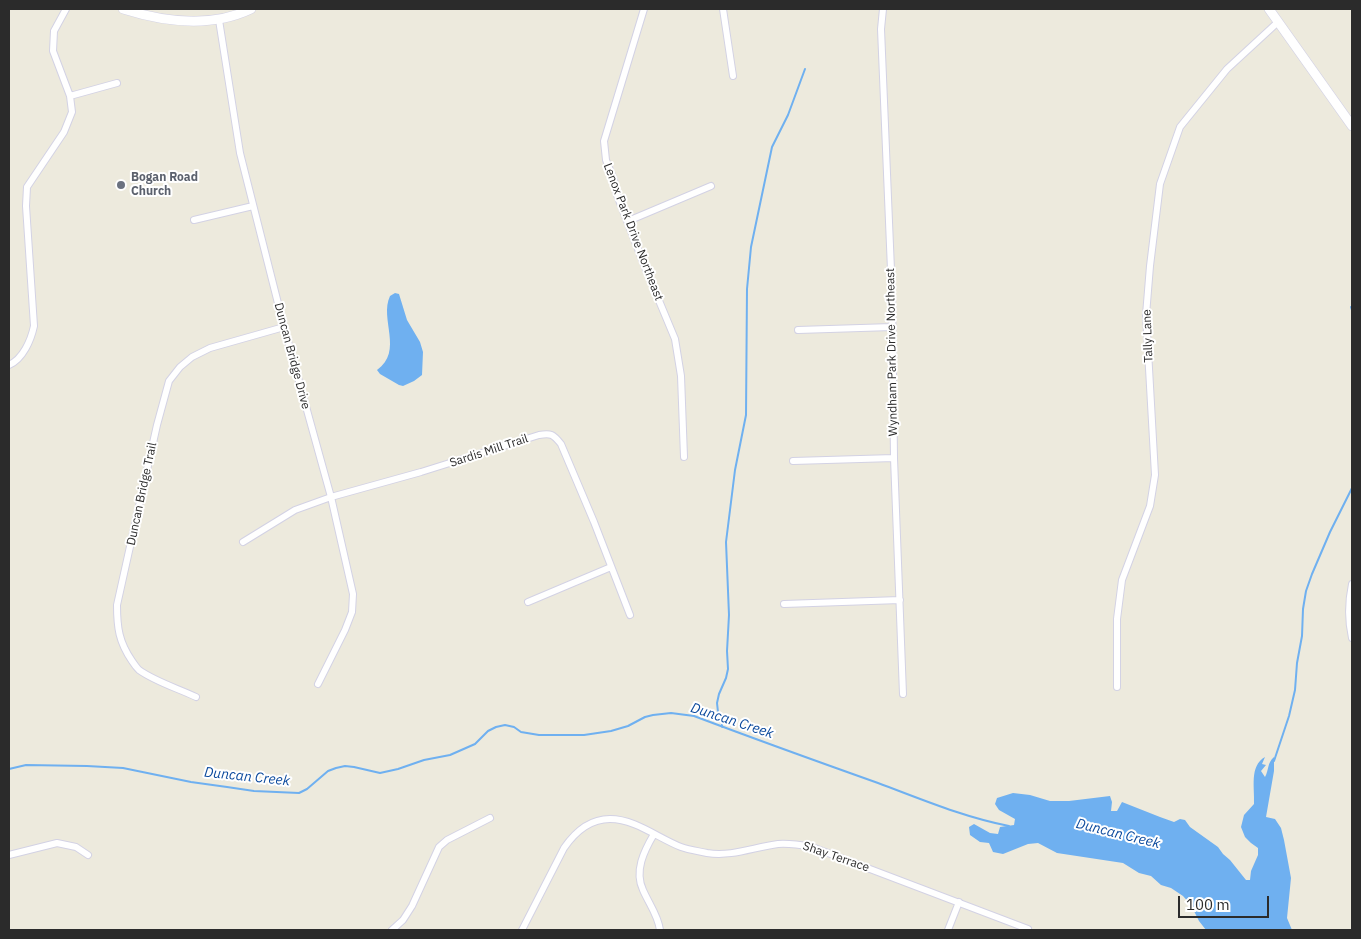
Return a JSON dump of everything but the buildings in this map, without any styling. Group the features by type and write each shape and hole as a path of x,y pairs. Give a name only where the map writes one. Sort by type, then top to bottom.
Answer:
{"street":[{"path":"9,365 25,349 31,338 34,326 26,215 27,187 64,132 72,112 70,96 53,51 54,31 66,9"},
{"path":"123,9 181,22 219,20 250,9"},
{"name":"Lenox Park Drive Northeast","path":"644,9 604,140 606,160 614,180 617,195 675,338 681,376 684,457"},
{"path":"723,9 733,76"},
{"name":"Wyndham Park Drive Northeast","path":"883,9 881,30 892,294 894,458 903,694"},
{"path":"1268,9 1352,126"},
{"name":"Duncan Bridge Drive","path":"219,20 240,153 330,497 353,594 352,612 346,630 318,684"},
{"name":"Tally Lane","path":"1117,687 1117,619 1122,580 1150,506 1154,475 1146,314 1160,184 1180,127 1228,69 1278,22"},
{"path":"70,96 117,83"},
{"path":"628,221 711,186"},
{"path":"194,220 253,206"},
{"name":"Duncan Bridge Trail","path":"196,697 157,680 138,669 126,651 117,624 117,605 157,425 169,381 180,367 192,357 223,343 284,327"},
{"path":"798,330 892,327"},
{"name":"Sardis Mill Trail","path":"243,542 295,510 330,497 421,472 539,435 554,435 565,452 630,615"},
{"path":"793,461 894,458"},
{"path":"528,602 611,568"},
{"path":"1352,584 1349,598 1349,623 1352,638"},
{"path":"784,604 900,600"},
{"path":"392,930 403,920 412,906 439,848 446,840 490,818"},
{"name":"Shay Terrace","path":"522,930 572,836 584,826 595,821 610,819 623,821 683,848 709,853 726,854 779,844 796,844 812,847 1028,929"},
{"path":"654,834 643,853 639,879 658,919 660,930"},
{"path":"9,855 57,843 76,847 88,855"},
{"path":"948,930 959,902"}],"water":[{"path":"395,293 399,294 407,320 420,342 423,352 422,375 403,386 380,374 377,370 385,362 389,354 387,305 390,296"},
{"path":"1265,757 1262,764 1266,765 1261,771 1265,777 1270,762 1274,757 1274,771 1266,817 1275,819 1281,828 1284,840 1291,878 1287,918 1292,930 1206,930 1191,905 1183,896 1171,888 1161,885 1151,876 1139,873 1123,863 1057,853 1038,843 1028,844 1003,854 993,852 989,843 980,842 970,835 969,827 974,824 990,833 998,834 1000,827 1014,825 1015,819 999,810 995,804 997,798 1013,793 1030,795 1050,801 1069,801 1110,796 1112,802 1111,811 1117,811 1122,802 1174,822 1180,819 1185,820 1190,827 1218,847 1246,880 1250,880 1251,871 1258,855 1258,848 1245,837 1241,827 1244,815 1254,804 1255,772 1260,761"}],"waterway":[{"path":"722,727 717,703 728,669 729,615 726,542 735,470 746,415 747,289 751,247 772,147 788,115 805,69"},
{"path":"1274,761 1289,716 1295,690 1306,591 1330,532 1352,488"},
{"name":"Duncan Creek","path":"9,769 26,765 123,768 191,782 254,791 299,793 307,789 328,771 336,768 354,767 380,773 398,769 424,760 450,755 475,744 488,731 505,725 514,727 521,732 539,735 584,735 611,731 628,726 645,717 671,713 694,716 942,807 975,818 1009,826"}],"place":[{"name":"Bogan Road Church","path":"121,185"}]}
